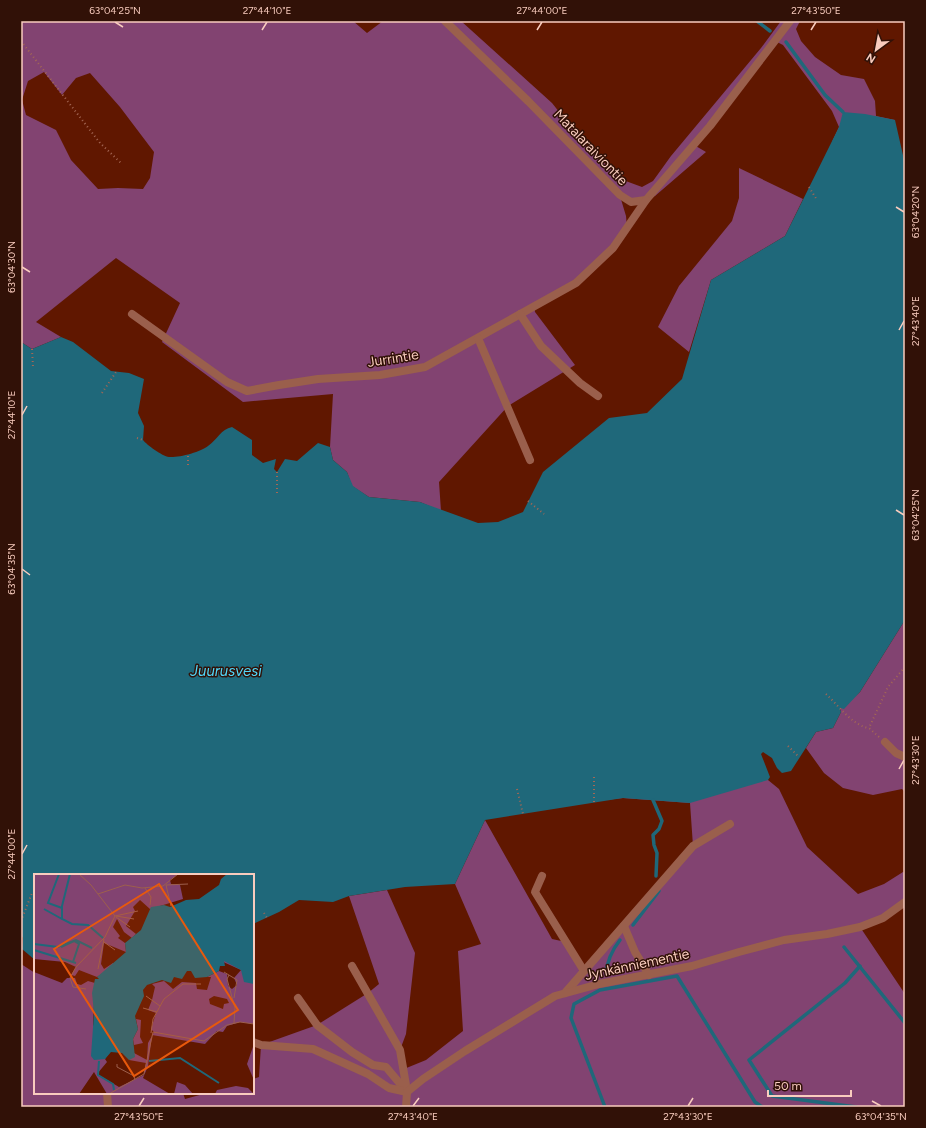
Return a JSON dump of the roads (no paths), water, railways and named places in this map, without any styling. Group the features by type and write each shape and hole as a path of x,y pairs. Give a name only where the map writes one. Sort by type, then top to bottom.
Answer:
{"street":[{"name":"Matalaraiviontie","path":"445,21 528,101 620,195 631,202 646,200"},
{"path":"646,200 710,126 790,21"},
{"name":"Jurrintie","path":"132,314 227,382 247,391 279,384 318,379 380,375 425,366 576,283 613,248 646,200"},
{"path":"520,314 541,346 580,383 598,396"},
{"path":"478,338 530,460"},
{"path":"885,742 896,753 905,757"},
{"path":"564,994 693,846 730,824"},
{"path":"542,876 534,892 584,971"},
{"name":"Jynkänniementie","path":"407,1092 465,1051 555,996 599,984 692,966 784,940 827,934 860,927 883,918 905,902"},
{"path":"624,926 635,952 649,975"},
{"path":"352,966 400,1050 407,1092 406,1107"},
{"path":"298,998 318,1025 352,1052 373,1065 386,1067 407,1092"},
{"path":"254,1042 261,1045 313,1049 368,1074 389,1088 407,1092"},
{"path":"107,1094 108,1107"}],"water":[{"name":"Juurusvesi","path":"843,112 865,114 895,120 905,164 905,620 860,692 844,709 840,708 841,712 833,728 816,732 791,771 782,773 777,768 772,758 763,752 761,754 770,777 768,780 690,803 623,798 485,820 455,884 405,887 349,896 333,902 299,900 279,912 254,924 254,874 34,874 34,959 22,949 21,342 32,349 61,337 73,342 111,371 129,373 144,379 138,413 144,426 143,440 163,455 178,457 205,448 222,432 232,427 252,440 252,455 263,463 276,459 274,469 277,472 285,459 297,461 318,443 330,447 333,460 347,472 353,486 369,497 420,502 478,523 498,522 523,512 543,472 609,418 647,413 682,379 711,280 785,236 839,127"}],"waterway":[{"path":"757,21 770,31"},
{"path":"786,42 825,95 843,112"},
{"path":"653,800 662,821 659,829 653,835 657,853 656,876"},
{"path":"633,925 659,891"},
{"path":"606,974 610,956 620,940"},
{"path":"844,947 905,1023"},
{"path":"856,1107 772,1096 749,1060 845,983 860,966"},
{"path":"605,1107 571,1018 574,1004 600,990 677,976 755,1102 762,1107"}]}
